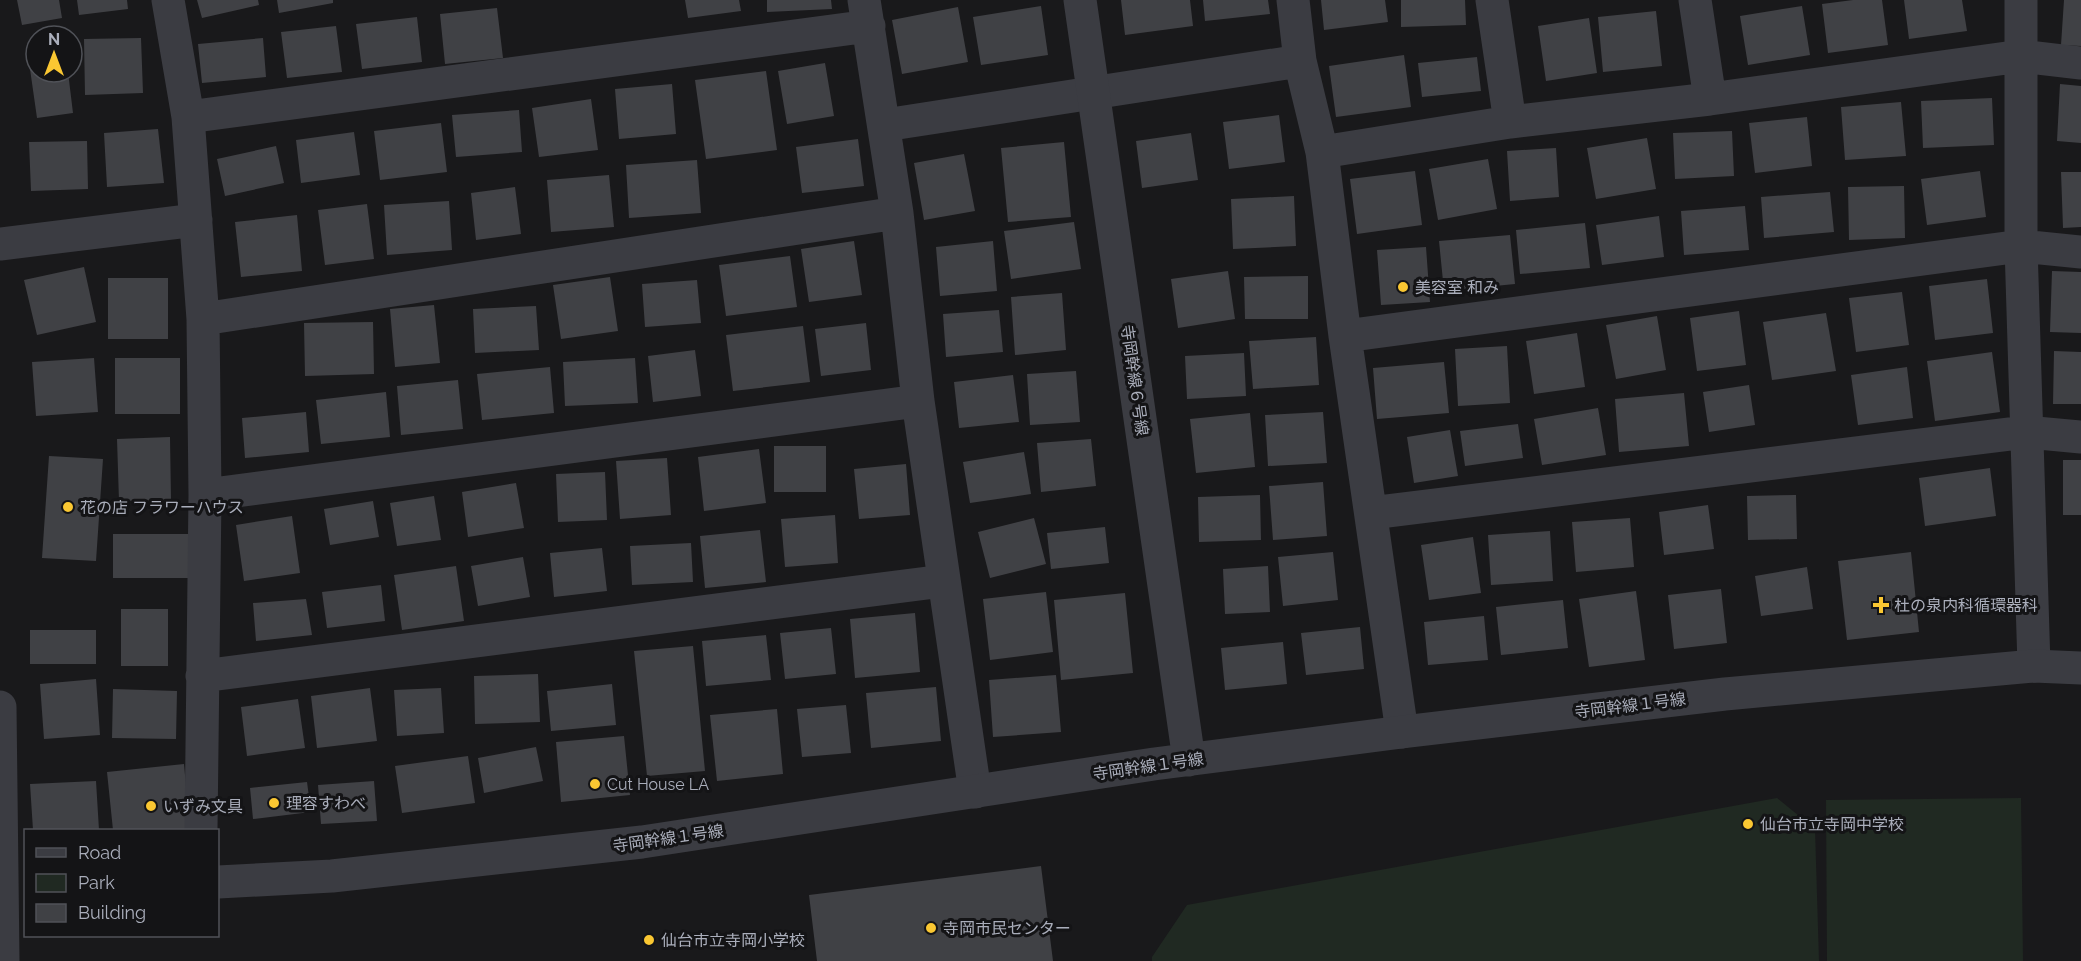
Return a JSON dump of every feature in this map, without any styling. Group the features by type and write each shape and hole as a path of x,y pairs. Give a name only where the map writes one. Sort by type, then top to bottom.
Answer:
{"street":[{"path":"168,0 188,117 203,319 206,495 201,829"},
{"name":"寺岡幹線６号線","path":"1080,0 1095,92 1188,760"},
{"path":"1293,0 1300,61 1322,152 1345,336 1402,732"},
{"path":"1492,0 1510,122"},
{"path":"1695,0 1710,99"},
{"path":"2021,0 2021,246 2034,666"},
{"path":"188,117 866,13 885,124 918,401 975,792"},
{"path":"1322,152 1510,122 1710,99 2021,56 2081,63"},
{"path":"885,124 1300,61"},
{"path":"203,319 897,213"},
{"path":"0,244 196,220"},
{"path":"1345,336 2021,246 2081,252"},
{"path":"206,495 918,401"},
{"path":"1371,513 2026,432 2081,437"},
{"path":"202,676 943,580"},
{"name":"寺岡幹線１号線","path":"219,882 332,876 642,842 1188,760 1725,694 2034,666 2081,668"},
{"path":"0,707 9,889 3,961"}],"green space":[{"path":"1777,798 1815,829 1819,961 1152,961 1152,957 1187,905"},
{"path":"2021,798 2023,961 1827,961 1826,800"}],"building":[{"path":"17,0 59,0 62,18 22,25"},
{"path":"77,0 127,0 128,9 79,15"},
{"path":"197,0 258,0 259,5 202,18"},
{"path":"277,0 333,0 333,3 279,13"},
{"path":"685,0 739,0 741,11 688,18"},
{"path":"767,0 831,0 832,9 767,12"},
{"path":"1121,0 1190,0 1193,26 1125,35"},
{"path":"1203,0 1268,0 1270,14 1205,21"},
{"path":"1321,0 1385,0 1388,22 1324,30"},
{"path":"1401,0 1465,0 1466,25 1401,27"},
{"path":"1853,0 1882,0 1888,45 1828,53 1822,4"},
{"path":"1904,0 1962,0 1967,31 1909,39"},
{"path":"2064,0 2081,0 2081,46 2061,45"},
{"path":"1041,6 1048,55 981,65 973,17"},
{"path":"1802,6 1810,55 1748,65 1740,16"},
{"path":"958,7 968,62 902,74 892,20"},
{"path":"497,8 503,58 445,64 440,14"},
{"path":"1656,11 1662,66 1603,72 1598,17"},
{"path":"417,17 422,62 362,69 356,24"},
{"path":"1589,18 1597,73 1546,81 1538,26"},
{"path":"336,26 342,72 287,78 281,32"},
{"path":"141,38 143,93 85,95 84,39"},
{"path":"263,38 266,77 202,83 198,44"},
{"path":"1404,55 1411,107 1336,117 1329,66"},
{"path":"1477,57 1481,91 1422,97 1418,63"},
{"path":"825,63 834,116 787,124 778,71"},
{"path":"766,71 777,150 706,159 695,80"},
{"path":"32,84 69,84 73,113 37,118"},
{"path":"672,84 676,134 619,139 615,89"},
{"path":"2060,84 2081,86 2081,143 2057,141"},
{"path":"1992,98 1994,145 1923,148 1921,101"},
{"path":"591,99 598,150 539,157 532,108"},
{"path":"1901,102 1906,156 1845,160 1841,107"},
{"path":"519,110 522,152 456,157 452,115"},
{"path":"1279,115 1285,162 1229,169 1223,122"},
{"path":"1807,117 1812,166 1755,173 1749,123"},
{"path":"441,123 447,172 380,180 374,131"},
{"path":"158,129 164,183 107,187 104,133"},
{"path":"1732,131 1734,176 1675,179 1673,133"},
{"path":"354,132 360,175 301,183 296,140"},
{"path":"1191,133 1198,180 1142,188 1136,141"},
{"path":"1647,138 1656,189 1596,199 1587,148"},
{"path":"858,139 864,186 802,193 796,147"},
{"path":"87,141 88,189 31,191 29,142"},
{"path":"1064,142 1071,217 1008,222 1001,148"},
{"path":"276,146 284,183 225,196 217,159"},
{"path":"1556,148 1559,197 1510,201 1507,151"},
{"path":"964,154 975,211 924,220 914,163"},
{"path":"1488,159 1497,209 1438,220 1429,169"},
{"path":"697,160 701,213 629,218 626,165"},
{"path":"1415,171 1422,225 1357,234 1350,179"},
{"path":"1980,171 1986,217 1927,225 1921,179"},
{"path":"2061,172 2081,172 2081,227 2063,228"},
{"path":"609,175 614,227 551,232 547,180"},
{"path":"1904,186 1905,238 1849,240 1848,187"},
{"path":"515,187 521,234 476,240 471,193"},
{"path":"1830,192 1834,232 1764,238 1761,197"},
{"path":"1294,196 1296,246 1233,249 1231,199"},
{"path":"449,201 452,250 387,255 384,205"},
{"path":"367,204 374,259 325,265 318,210"},
{"path":"1745,206 1749,250 1684,255 1681,211"},
{"path":"297,215 302,271 241,277 235,222"},
{"path":"1659,216 1664,257 1602,265 1596,225"},
{"path":"1074,222 1081,269 1011,279 1004,231"},
{"path":"1585,223 1590,268 1520,274 1516,230"},
{"path":"1510,235 1515,284 1444,291 1439,241"},
{"path":"854,241 862,295 809,302 801,249"},
{"path":"993,241 997,291 940,296 936,247"},
{"path":"1426,247 1430,302 1381,305 1377,250"},
{"path":"790,256 797,307 726,316 719,265"},
{"path":"84,267 96,322 37,335 24,280"},
{"path":"1228,271 1235,319 1178,328 1171,279"},
{"path":"2052,271 2081,272 2081,333 2050,332"},
{"path":"1308,276 1308,319 1245,319 1244,277"},
{"path":"610,277 618,331 561,339 553,285"},
{"path":"108,278 168,278 168,339 108,339"},
{"path":"1987,279 1993,333 1935,340 1929,286"},
{"path":"697,280 701,323 645,327 642,284"},
{"path":"1902,292 1909,345 1856,352 1849,298"},
{"path":"1062,293 1066,350 1015,355 1011,297"},
{"path":"434,305 440,363 395,367 390,309"},
{"path":"536,306 539,350 475,353 473,309"},
{"path":"999,310 1003,352 946,357 943,314"},
{"path":"1739,311 1746,365 1697,371 1690,318"},
{"path":"1826,313 1836,371 1772,380 1763,322"},
{"path":"1657,316 1666,370 1616,379 1606,325"},
{"path":"373,322 374,374 305,376 304,323"},
{"path":"866,323 871,370 821,376 815,329"},
{"path":"803,326 810,382 733,391 726,335"},
{"path":"1577,333 1585,387 1534,394 1526,341"},
{"path":"1316,337 1319,385 1253,389 1249,341"},
{"path":"1507,346 1510,403 1458,406 1455,349"},
{"path":"695,350 701,396 653,402 648,356"},
{"path":"2054,351 2081,352 2081,404 2053,404"},
{"path":"1992,352 2000,412 1935,421 1927,361"},
{"path":"1244,353 1246,396 1187,399 1185,356"},
{"path":"94,358 98,412 36,416 32,362"},
{"path":"115,358 180,358 180,414 115,414"},
{"path":"635,358 638,403 565,406 563,362"},
{"path":"1444,362 1449,413 1377,419 1373,368"},
{"path":"550,367 554,413 482,420 477,374"},
{"path":"1907,367 1913,418 1858,425 1851,375"},
{"path":"1076,371 1080,422 1030,425 1027,374"},
{"path":"1013,375 1019,422 959,428 954,382"},
{"path":"458,380 463,429 401,435 397,386"},
{"path":"1749,385 1755,425 1709,432 1703,392"},
{"path":"386,392 390,437 321,444 316,400"},
{"path":"1684,393 1689,446 1619,452 1615,399"},
{"path":"1598,408 1606,455 1542,465 1534,419"},
{"path":"306,412 309,452 245,458 242,418"},
{"path":"1323,412 1327,463 1268,466 1265,415"},
{"path":"1250,413 1255,467 1196,473 1190,419"},
{"path":"1518,424 1523,458 1465,466 1460,431"},
{"path":"1450,430 1458,476 1414,483 1407,437"},
{"path":"170,437 171,500 119,501 117,439"},
{"path":"1091,439 1096,486 1041,492 1037,443"},
{"path":"774,446 826,446 826,492 774,492"},
{"path":"759,449 766,503 704,511 698,457"},
{"path":"1024,452 1031,494 970,503 963,462"},
{"path":"49,456 103,459 96,561 42,558"},
{"path":"667,458 671,515 620,519 616,461"},
{"path":"2063,460 2081,460 2081,515 2063,515"},
{"path":"906,464 910,515 859,519 854,469"},
{"path":"1990,468 1996,516 1925,526 1919,478"},
{"path":"605,472 607,520 558,522 556,474"},
{"path":"1323,482 1327,536 1273,540 1269,486"},
{"path":"516,483 524,528 468,537 462,492"},
{"path":"1260,495 1261,540 1199,542 1198,497"},
{"path":"1796,495 1797,539 1748,540 1747,496"},
{"path":"434,496 441,540 397,546 390,503"},
{"path":"373,501 379,537 330,545 324,509"},
{"path":"1708,505 1714,549 1664,555 1659,512"},
{"path":"835,515 838,563 785,567 781,519"},
{"path":"292,516 300,573 244,581 236,525"},
{"path":"1034,518 1046,564 990,578 978,532"},
{"path":"1630,518 1634,567 1576,572 1572,522"},
{"path":"1105,527 1109,563 1051,569 1047,533"},
{"path":"760,530 766,582 705,588 700,536"},
{"path":"1550,531 1553,581 1491,585 1488,535"},
{"path":"113,534 189,534 189,578 113,578"},
{"path":"1473,537 1481,593 1429,600 1421,545"},
{"path":"691,543 693,582 632,585 630,546"},
{"path":"602,548 607,591 554,597 550,553"},
{"path":"1333,552 1338,600 1283,606 1278,557"},
{"path":"1911,552 1919,632 1847,640 1838,561"},
{"path":"523,557 530,597 478,606 471,566"},
{"path":"456,566 464,621 402,630 394,575"},
{"path":"1268,566 1270,612 1225,614 1223,569"},
{"path":"1807,567 1813,609 1761,616 1755,576"},
{"path":"381,585 385,621 327,628 322,592"},
{"path":"1721,589 1727,643 1674,649 1668,595"},
{"path":"1636,591 1645,660 1589,667 1579,599"},
{"path":"1046,592 1053,652 990,660 983,599"},
{"path":"1125,593 1133,673 1061,680 1054,600"},
{"path":"306,599 312,635 256,641 253,603"},
{"path":"1563,600 1568,648 1501,655 1496,607"},
{"path":"121,609 168,609 168,666 121,666"},
{"path":"915,613 920,672 855,678 850,619"},
{"path":"1484,616 1488,660 1428,665 1424,622"},
{"path":"1360,627 1364,669 1306,675 1301,633"},
{"path":"831,628 836,674 785,679 780,633"},
{"path":"30,630 96,630 96,664 30,664"},
{"path":"766,635 771,680 706,686 702,641"},
{"path":"1283,642 1287,684 1225,690 1221,648"},
{"path":"693,646 705,771 647,776 634,651"},
{"path":"538,674 540,722 475,724 474,676"},
{"path":"1056,675 1061,732 993,737 989,680"},
{"path":"96,679 100,735 44,739 40,684"},
{"path":"612,684 616,725 551,731 547,691"},
{"path":"936,687 941,741 871,748 866,693"},
{"path":"370,688 377,741 317,748 311,696"},
{"path":"441,688 444,733 397,736 394,690"},
{"path":"113,689 177,691 176,739 112,738"},
{"path":"298,699 305,748 247,756 241,707"},
{"path":"846,705 851,753 802,757 797,709"},
{"path":"777,709 783,774 717,781 710,715"},
{"path":"624,736 630,795 561,802 556,742"},
{"path":"536,747 543,781 484,793 478,758"},
{"path":"468,756 475,803 402,813 395,766"},
{"path":"184,764 190,829 113,829 107,772"},
{"path":"96,781 99,829 33,829 30,784"},
{"path":"374,781 377,821 321,824 318,785"},
{"path":"307,782 311,812 253,819 250,788"},
{"name":"寺岡市民センター","path":"1041,866 1053,961 817,961 809,895"}],"place":[{"name":"美容室 和み","path":"1403,287"},
{"name":"花の店 フラワーハウス","path":"68,507"},
{"name":"杜の泉内科循環器科","path":"1881,605"},
{"name":"Cut House LA","path":"595,784"},
{"name":"理容すわべ","path":"274,803"},
{"name":"いずみ文具","path":"151,806"},
{"name":"仙台市立寺岡中学校","path":"1748,824"},
{"name":"寺岡市民センター","path":"931,928"},
{"name":"仙台市立寺岡小学校","path":"649,940"}]}
